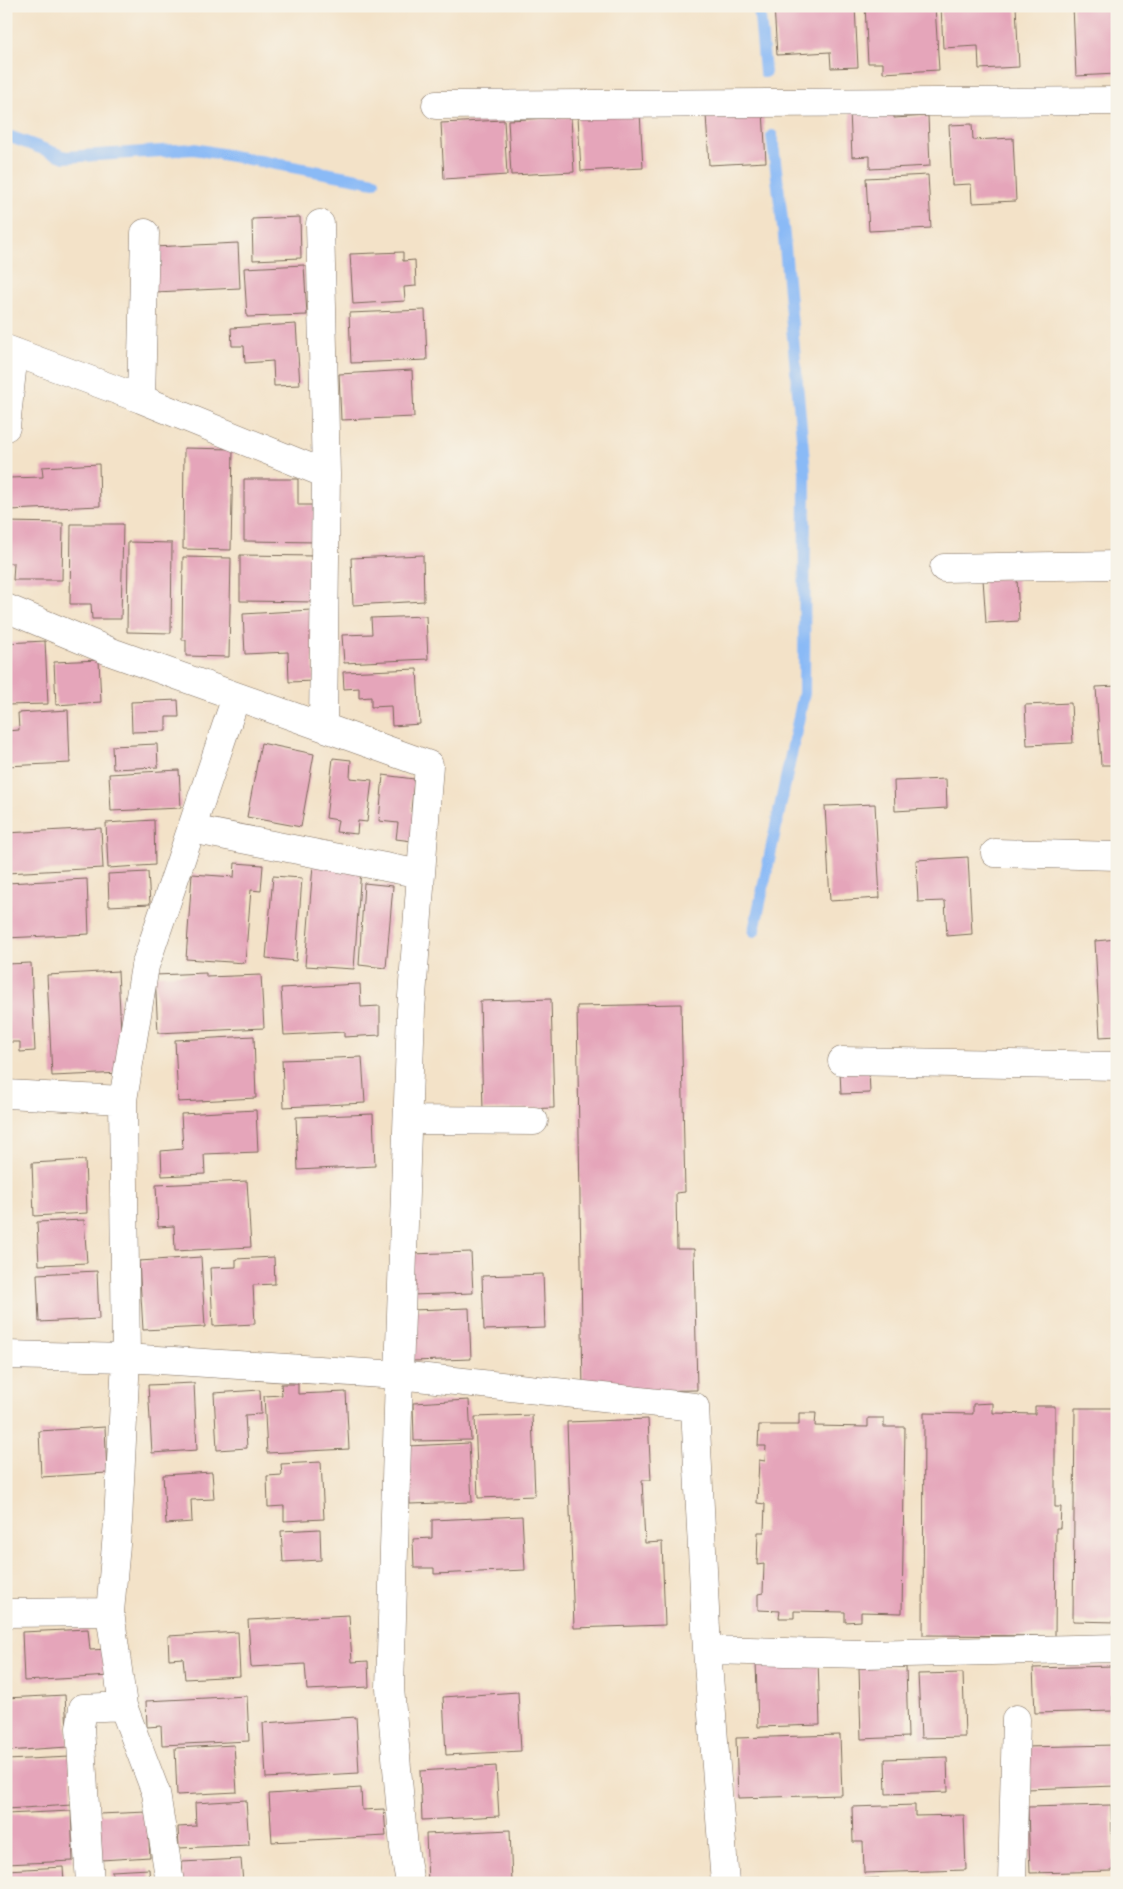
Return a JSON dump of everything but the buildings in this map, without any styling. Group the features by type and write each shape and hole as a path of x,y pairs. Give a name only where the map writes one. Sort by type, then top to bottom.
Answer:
{"street":[{"path":"436,105 1117,100"},
{"path":"320,224 326,474 323,727"},
{"path":"141,399 145,233"},
{"path":"6,427 10,351 141,399 326,474"},
{"path":"944,568 1117,565"},
{"path":"6,608 114,653 429,765 411,1010 390,1688 404,1848 410,1883"},
{"path":"170,1883 156,1793 123,1706 110,1612 118,1522 126,1358 123,1100 145,966 236,697"},
{"path":"191,830 421,874"},
{"path":"995,853 1117,856"},
{"path":"842,1061 1117,1066"},
{"path":"6,1094 123,1100"},
{"path":"408,1120 534,1121"},
{"path":"6,1355 126,1358 399,1375 695,1407 707,1650 725,1883"},
{"path":"6,1613 110,1612"},
{"path":"707,1650 863,1654 1117,1648"},
{"path":"90,1883 80,1728 83,1708 123,1706"},
{"path":"1012,1883 1016,1719"}],"waterway":[{"path":"759,6 765,72"},
{"path":"754,931 804,693 805,472 784,236 772,136"},
{"path":"6,138 11,137 65,157 194,149 374,182"}]}
